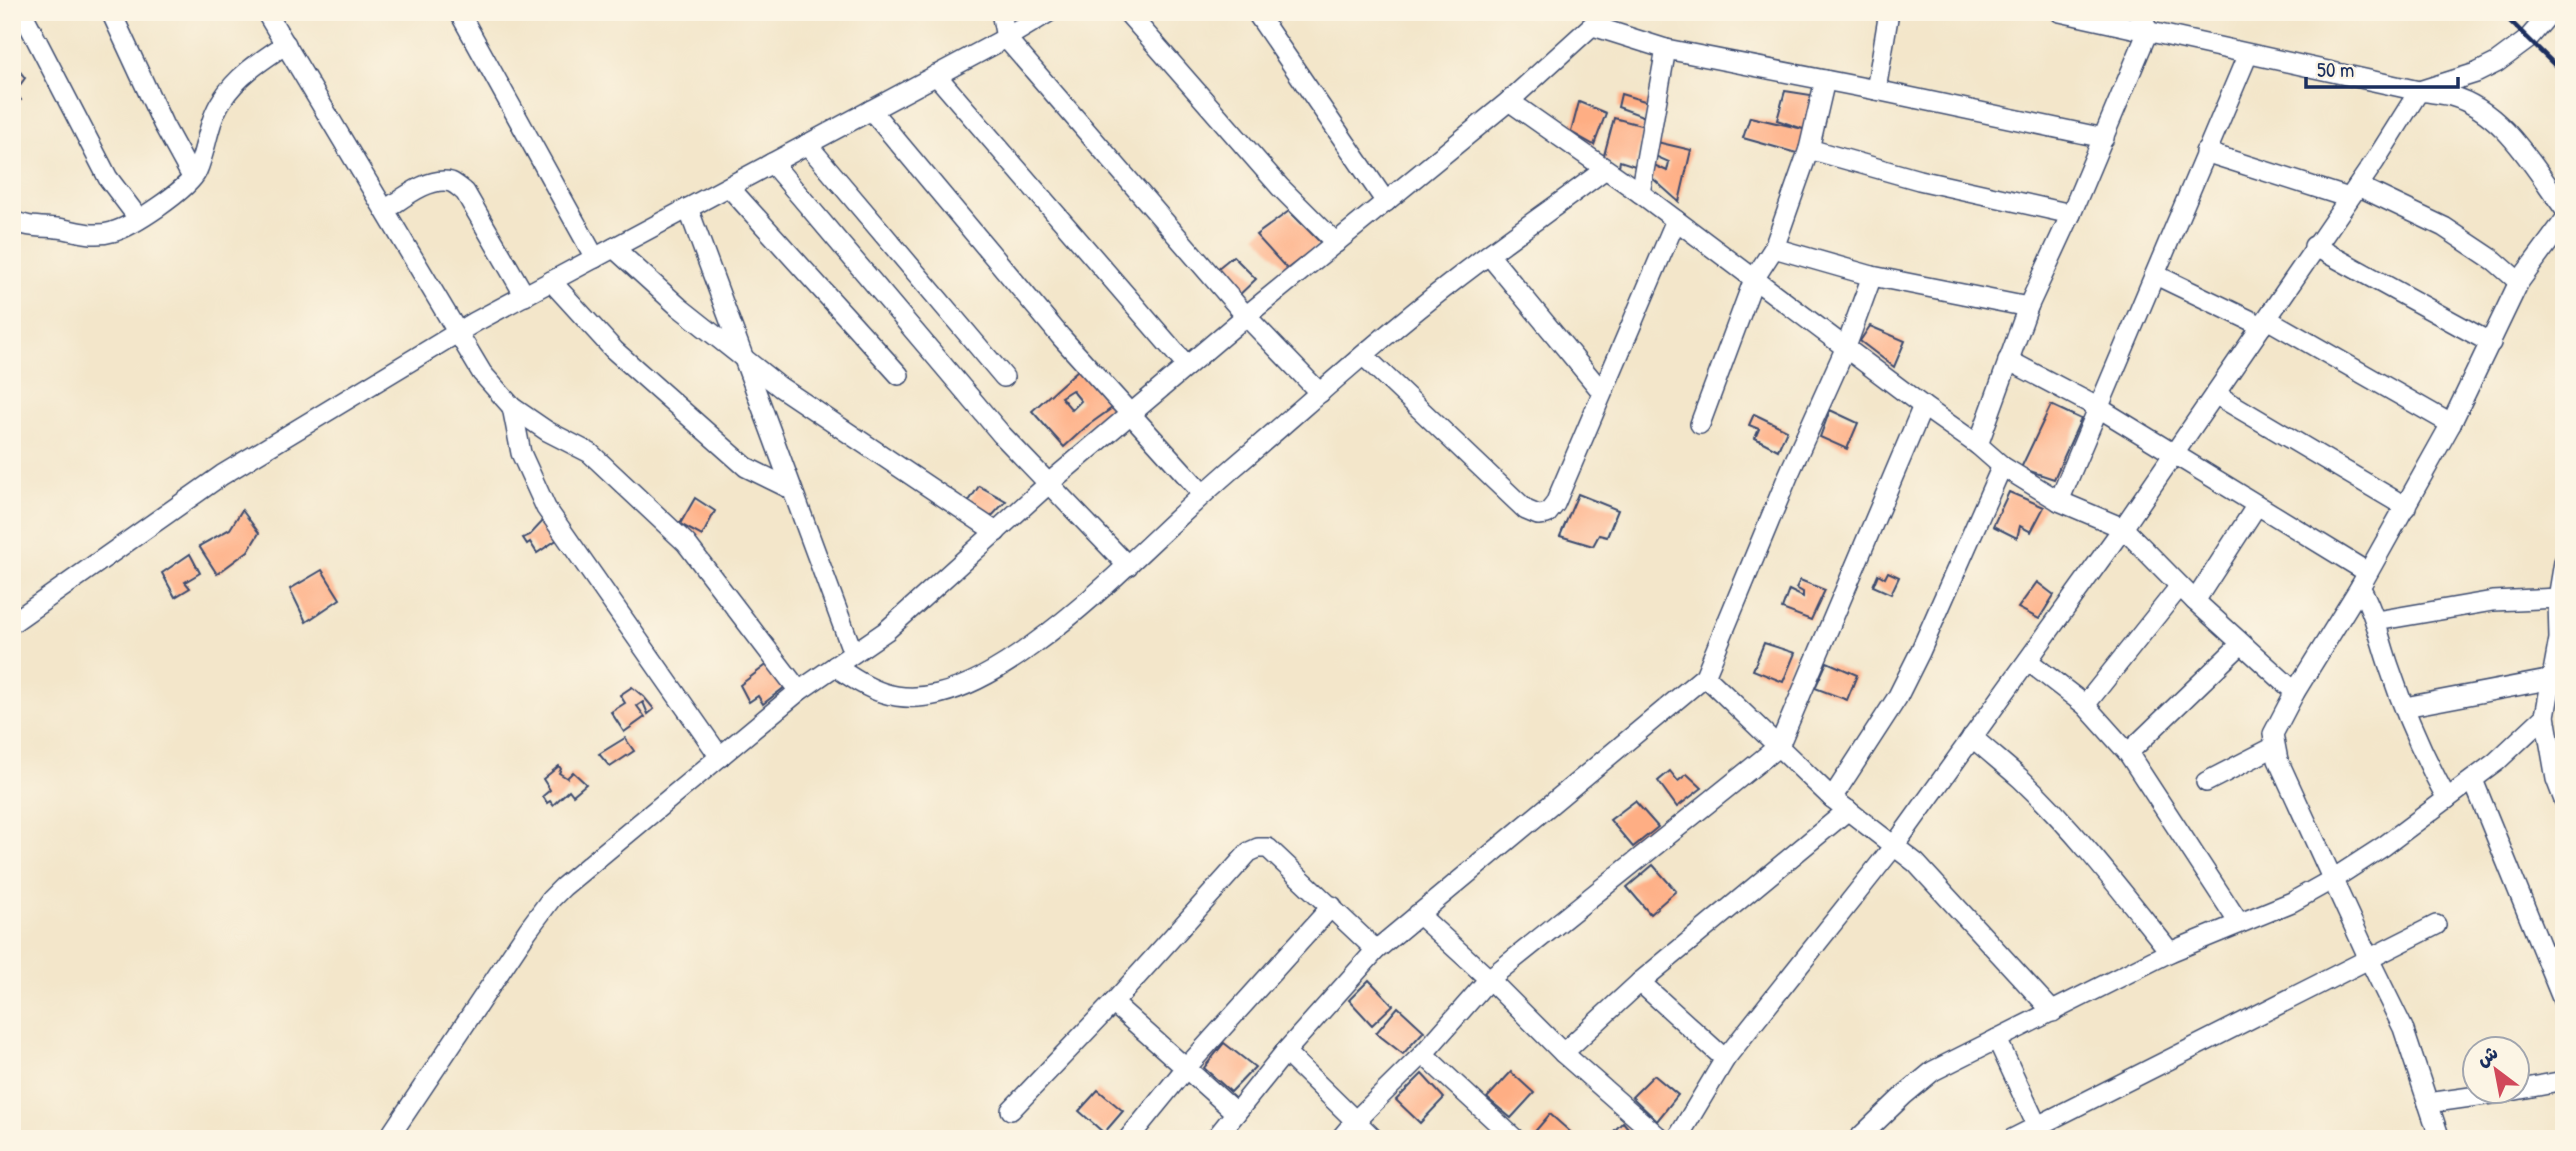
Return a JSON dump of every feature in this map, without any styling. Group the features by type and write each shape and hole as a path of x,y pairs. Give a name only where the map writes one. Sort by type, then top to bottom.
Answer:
{"street":[{"path":"22,12 108,178 139,219"},
{"path":"111,12 163,124 192,177"},
{"path":"266,12 482,373 512,407 547,431 590,453 686,543 799,691"},
{"path":"459,12 594,258"},
{"path":"1001,12 1006,38 1246,316 1320,393"},
{"path":"12,623 222,475 458,333 1006,38 1049,12"},
{"path":"1127,12 1280,187 1336,243"},
{"path":"1256,12 1386,202"},
{"path":"1876,90 1889,12"},
{"path":"2060,12 2419,91 2451,95 2476,106 2494,119 2564,208"},
{"path":"1978,444 2028,307 2071,214 2148,31 2140,12"},
{"path":"1699,1139 1681,1131 1725,1059 1894,846 2123,528 2419,91 2476,73 2496,63 2527,40 2551,12"},
{"path":"388,1139 551,899 799,691 886,631 1049,483 1246,316 1509,101 1600,19 1666,48 2104,138"},
{"path":"12,220 20,225 86,234 112,232 154,212 197,173 220,102 252,67 285,44"},
{"path":"1640,193 1666,48"},
{"path":"2059,501 2248,54"},
{"path":"936,75 1187,366"},
{"path":"1700,424 1754,279 1774,248 1809,149 1825,80"},
{"path":"1509,101 1640,193 1923,406 1978,444 2002,466 2059,501 2123,528 2195,601 2295,692"},
{"path":"871,110 1053,327 1203,494"},
{"path":"807,144 1004,377"},
{"path":"1809,149 1919,180 2071,214"},
{"path":"2205,152 2353,192 2444,227 2495,261 2519,282"},
{"path":"772,163 1002,435 1128,566"},
{"path":"835,666 863,686 879,693 901,697 937,694 974,680 1011,661 1072,617 1203,494 1454,280 1604,170"},
{"path":"385,210 427,184 449,181 455,184 465,192 525,296"},
{"path":"729,187 899,375"},
{"path":"688,208 853,653"},
{"path":"1364,356 1526,510 1538,515 1547,514 1555,503 1675,220"},
{"path":"2440,1139 2403,1028 2369,959 2274,747 2273,734 2295,692 2406,507 2451,424 2519,282 2564,221"},
{"path":"2314,246 2491,343"},
{"path":"614,248 679,307 780,387 996,532"},
{"path":"1774,248 1871,276 2028,307"},
{"path":"1489,255 1602,392"},
{"path":"2156,275 2264,323 2451,424"},
{"path":"1214,1139 1285,1052 1376,950 1705,676 1788,476 1846,347 1871,276"},
{"path":"551,281 614,350 746,467 791,489"},
{"path":"2008,360 2099,408 2257,505 2363,580 2390,668 2421,752 2447,799"},
{"path":"2215,394 2406,507"},
{"path":"1340,1139 1423,1054 1489,979 1779,746 1923,406"},
{"path":"512,407 521,453 546,508 720,757"},
{"path":"1832,797 1897,698 1909,675 2002,466"},
{"path":"2195,601 2257,505"},
{"path":"2564,562 2558,598 2562,639 2545,716 2564,800"},
{"path":"2085,705 2180,586"},
{"path":"2376,621 2493,601 2558,598"},
{"path":"2128,752 2241,644"},
{"path":"2028,660 2085,705 2128,752 2239,923"},
{"path":"1705,676 1832,797 1916,863 2053,1012"},
{"path":"2405,707 2553,679"},
{"path":"1858,1139 1933,1071 2171,952 2291,902 2333,879 2384,846 2473,780 2516,746 2545,716"},
{"path":"1972,737 2022,780 2064,825 2111,877 2171,952"},
{"path":"2206,782 2274,747"},
{"path":"2473,780 2564,1003"},
{"path":"1563,1053 1640,982 1848,810"},
{"path":"1011,1110 1113,1003 1249,852 1258,848 1268,848 1376,950"},
{"path":"1128,1139 1186,1068 1332,906"},
{"path":"1418,914 1489,979 1563,1053 1661,1139"},
{"path":"2012,1139 2040,1132 2436,925"},
{"path":"1640,982 1725,1059"},
{"path":"1113,1003 1236,1113"},
{"path":"1997,1039 2040,1132"},
{"path":"1285,1052 1374,1139"},
{"path":"1423,1054 1515,1139"},
{"path":"2530,1087 2564,1081"},
{"path":"2428,1103 2460,1098"}],"building":[{"path":"12,61 25,78 15,92 21,100 12,105"},
{"path":"1785,91 1817,96 1800,154 1743,138 1750,117 1803,129 1777,120"},
{"path":"1621,94 1648,102 1645,117 1618,107"},
{"path":"1579,102 1606,113 1594,145 1571,132"},
{"path":"1614,118 1644,126 1635,166 1620,161 1619,166 1603,159"},
{"path":"1657,142 1691,150 1679,202 1651,177 1654,165 1667,171 1669,162 1655,156"},
{"path":"1289,211 1321,243 1287,269 1256,235"},
{"path":"1233,256 1256,279 1235,299 1212,273"},
{"path":"1870,326 1905,341 1894,367 1860,341"},
{"path":"1078,370 1112,408 1064,447 1032,411","holes":["1072,390 1081,401 1072,410 1061,397"]},
{"path":"2051,405 2081,419 2054,479 2021,468"},
{"path":"1830,410 1858,423 1847,449 1820,437"},
{"path":"1754,414 1787,430 1778,450 1755,438 1759,429 1749,425"},
{"path":"979,486 1006,501 988,520 965,507"},
{"path":"2009,492 2044,507 2031,532 2020,526 2017,538 1993,526"},
{"path":"1578,494 1618,510 1607,537 1599,535 1593,546 1560,536"},
{"path":"695,498 715,511 702,536 680,524"},
{"path":"242,510 259,533 248,551 217,574 199,546 230,529"},
{"path":"543,521 558,539 537,553 530,542 527,544 523,538 530,535"},
{"path":"190,554 200,573 185,582 190,588 175,597 162,573"},
{"path":"322,570 340,599 306,622 290,589"},
{"path":"1888,572 1899,577 1891,594 1873,586 1878,574 1885,578"},
{"path":"1800,580 1825,590 1811,620 1782,609 1789,590 1803,597 1803,592 1796,588"},
{"path":"2037,582 2054,595 2039,619 2018,608"},
{"path":"1764,643 1795,653 1783,682 1753,670"},
{"path":"773,660 790,683 763,704 758,696 749,702 740,685"},
{"path":"1827,662 1857,675 1847,700 1815,688"},
{"path":"632,687 654,709 648,714 643,702 637,706 645,717 624,732 611,712 625,703 620,695"},
{"path":"625,738 634,751 610,767 599,754"},
{"path":"559,766 559,773 567,778 573,772 586,784 573,795 569,790 553,805 550,801 547,803 543,796 550,790 543,779"},
{"path":"1670,771 1678,781 1687,774 1702,788 1677,807 1658,781"},
{"path":"1635,801 1658,827 1633,847 1610,820"},
{"path":"1653,865 1676,891 1650,914 1627,887"},
{"path":"1369,980 1393,1005 1372,1025 1349,1000"},
{"path":"1398,1007 1424,1031 1403,1054 1376,1033"},
{"path":"1224,1043 1255,1067 1231,1092 1204,1068"},
{"path":"1511,1072 1534,1093 1511,1118 1487,1098"},
{"path":"1422,1074 1444,1098 1420,1123 1396,1100"},
{"path":"1654,1075 1678,1095 1657,1121 1632,1097"},
{"path":"1098,1090 1123,1111 1104,1133 1079,1111"},
{"path":"1550,1114 1575,1136 1572,1139 1536,1139 1532,1135"},
{"path":"1623,1122 1637,1139 1606,1139"}],"railway":[{"path":"2501,12 2564,74"}]}
